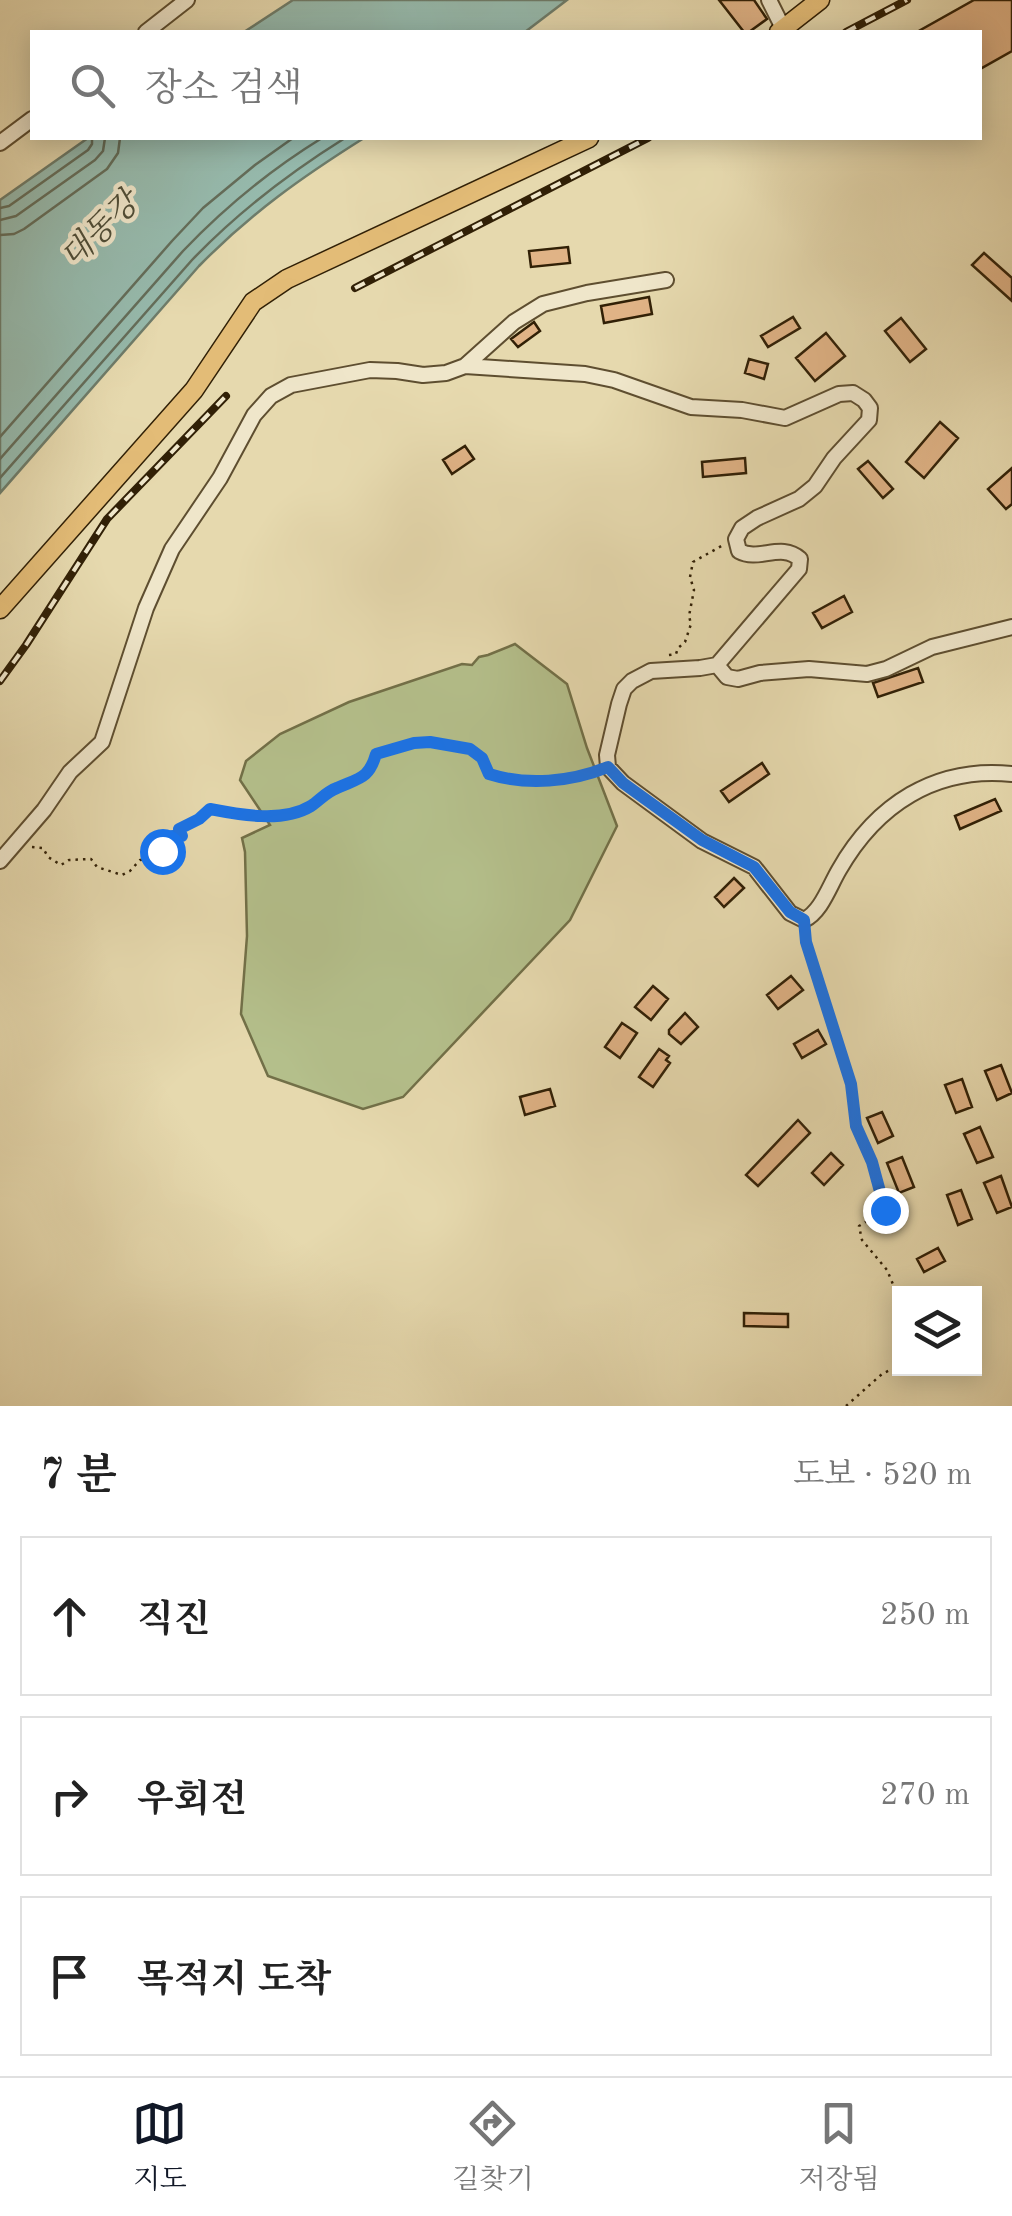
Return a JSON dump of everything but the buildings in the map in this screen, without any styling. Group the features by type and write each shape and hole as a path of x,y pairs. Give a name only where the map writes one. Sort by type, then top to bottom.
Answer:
{"main road":[{"path":"782,30 820,0"},
{"path":"0,609 194,390 253,302 287,280 586,140"}],"street":[{"path":"149,30 187,0"},
{"path":"769,0 781,30"},
{"path":"0,143 30,120"},
{"path":"0,862 70,772 102,742 146,608 172,549 220,478 254,414 270,396 291,385 370,370 446,373 465,366 514,322 543,304 666,280"},
{"path":"465,366 585,374 691,407 785,418 840,394 853,393 870,408 869,420 834,458 815,486 799,499 742,528 736,540 738,551 748,556 792,552 800,559 799,570 716,665 651,672 632,681 624,689 607,755 608,767 623,783 702,840 754,867 790,912 804,920 815,915 861,836 903,797 978,773 1012,774"},
{"path":"716,665 728,677 738,679 809,669 867,674 886,670 932,646 1012,627"}],"path":[{"path":"651,672 665,656 676,654 686,642 694,590 690,577 693,562 736,540"},
{"path":"17,840 43,848 61,866 69,860 91,859 97,867 122,875 140,860 171,845 173,836 182,836 179,829 210,809 284,816 358,779 372,768 376,754 414,743 470,749 482,758 489,774 509,780 559,779 608,767"},
{"path":"804,920 806,942 851,1084 856,1126 872,1162 885,1210 858,1226 862,1240 886,1270 893,1286"},
{"path":"846,1406 892,1369"}],"green space":[{"path":"515,644 567,684 617,826 570,920 403,1097 363,1109 268,1076 241,1014 247,936 242,838 270,825 240,780 246,761 280,734 349,702 462,664 472,665 479,657"}],"water":[{"path":"293,0 567,0 528,30 247,30"},
{"name":"대동강","path":"85,140 361,140 278,197 218,247 0,493 0,200"}],"railway":[{"path":"850,30 907,0"},
{"path":"355,288 644,140"},
{"path":"0,681 107,519 226,396"}],"route":[{"path":"162,851 164,846 171,845 173,836 182,836 179,829 210,809 284,816 358,779 372,768 376,754 414,743 470,749 482,758 489,774 509,780 546,781 608,767 623,783 702,840 754,867 790,912 804,920 806,942 851,1084 856,1126 872,1162 885,1210"}]}
